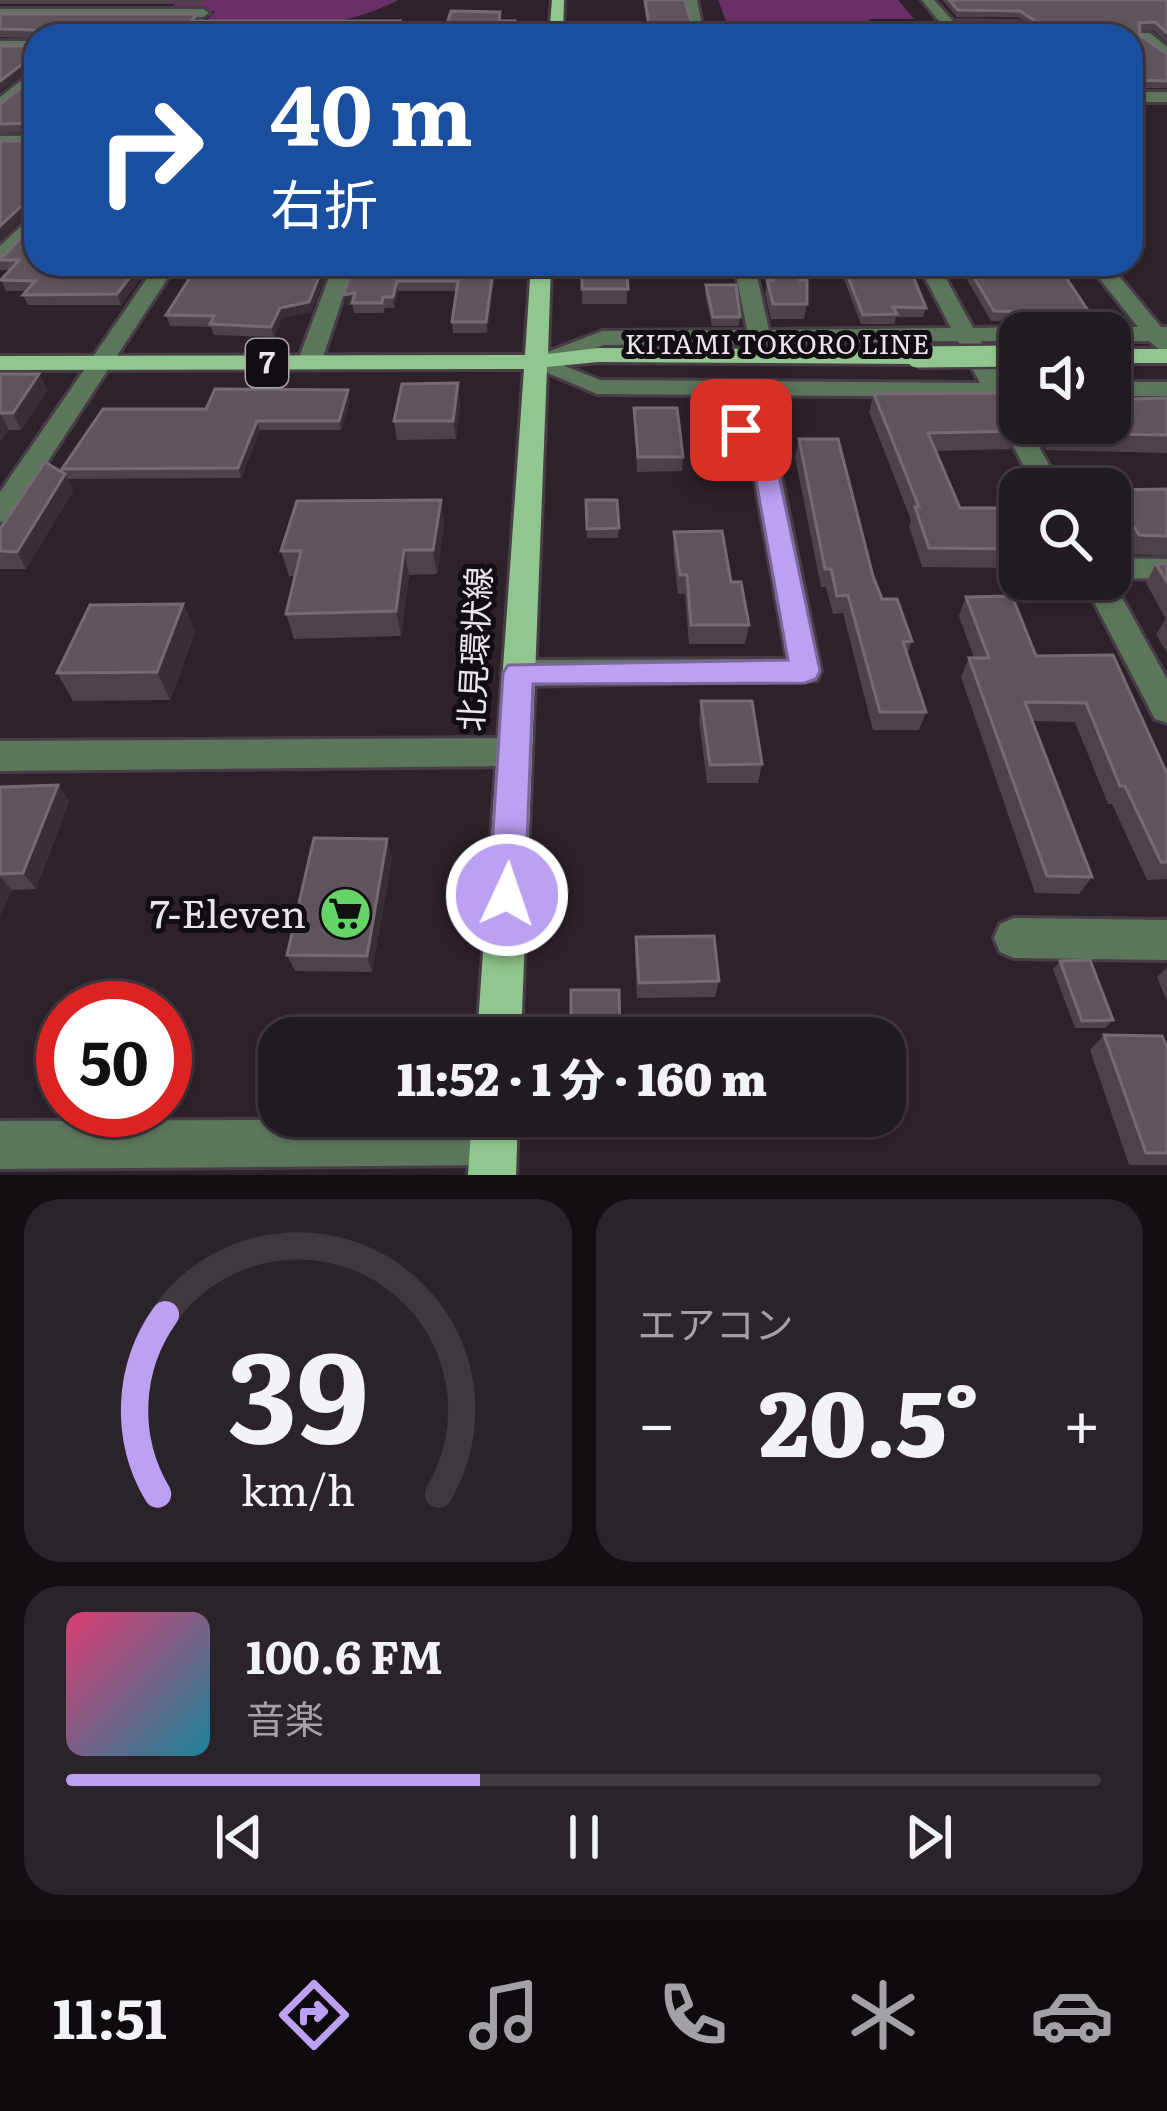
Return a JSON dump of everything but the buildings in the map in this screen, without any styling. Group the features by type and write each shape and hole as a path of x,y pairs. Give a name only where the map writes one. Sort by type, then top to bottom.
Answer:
{"main road":[{"name":"北見環状線","path":"500,1017 541,276"},
{"path":"1131,351 1164,343"},
{"name":"KITAMI TOKORO LINE","path":"0,363 534,362 598,374 922,366 999,358"},
{"name":"KITAMI TOKORO LINE","path":"922,366 999,373"},
{"path":"1131,374 1167,374"}],"street":[{"path":"115,24 141,0"},
{"path":"928,0 948,24"},
{"path":"0,13 203,13"},
{"path":"1145,35 1167,53"},
{"path":"0,105 24,84"},
{"path":"0,258 24,231"},
{"path":"0,513 13,472 101,363 159,276"},
{"path":"309,363 340,276"},
{"path":"747,276 760,337"},
{"path":"934,276 965,334 999,378"},
{"path":"1108,276 1164,343"},
{"path":"534,362 602,338 999,334"},
{"path":"1131,338 1164,343"},
{"path":"534,362 597,387 999,390"},
{"path":"518,673 805,671 764,457 741,430 732,389"},
{"path":"1131,389 1167,389"},
{"path":"1131,568 1167,568"},
{"path":"1108,600 1167,710"},
{"path":"0,756 514,752"},
{"path":"1014,938 1167,940"},
{"path":"0,1145 493,1144"}],"shaded area":[{"path":"179,0 398,0 351,18 314,24 204,24 215,11 170,10"},
{"path":"718,0 898,0 914,19 868,19 872,24 727,24"}],"place":[{"name":"7-Eleven","path":"345,914"}],"route":[{"path":"507,895 518,673 805,671 764,457 741,430"}]}
